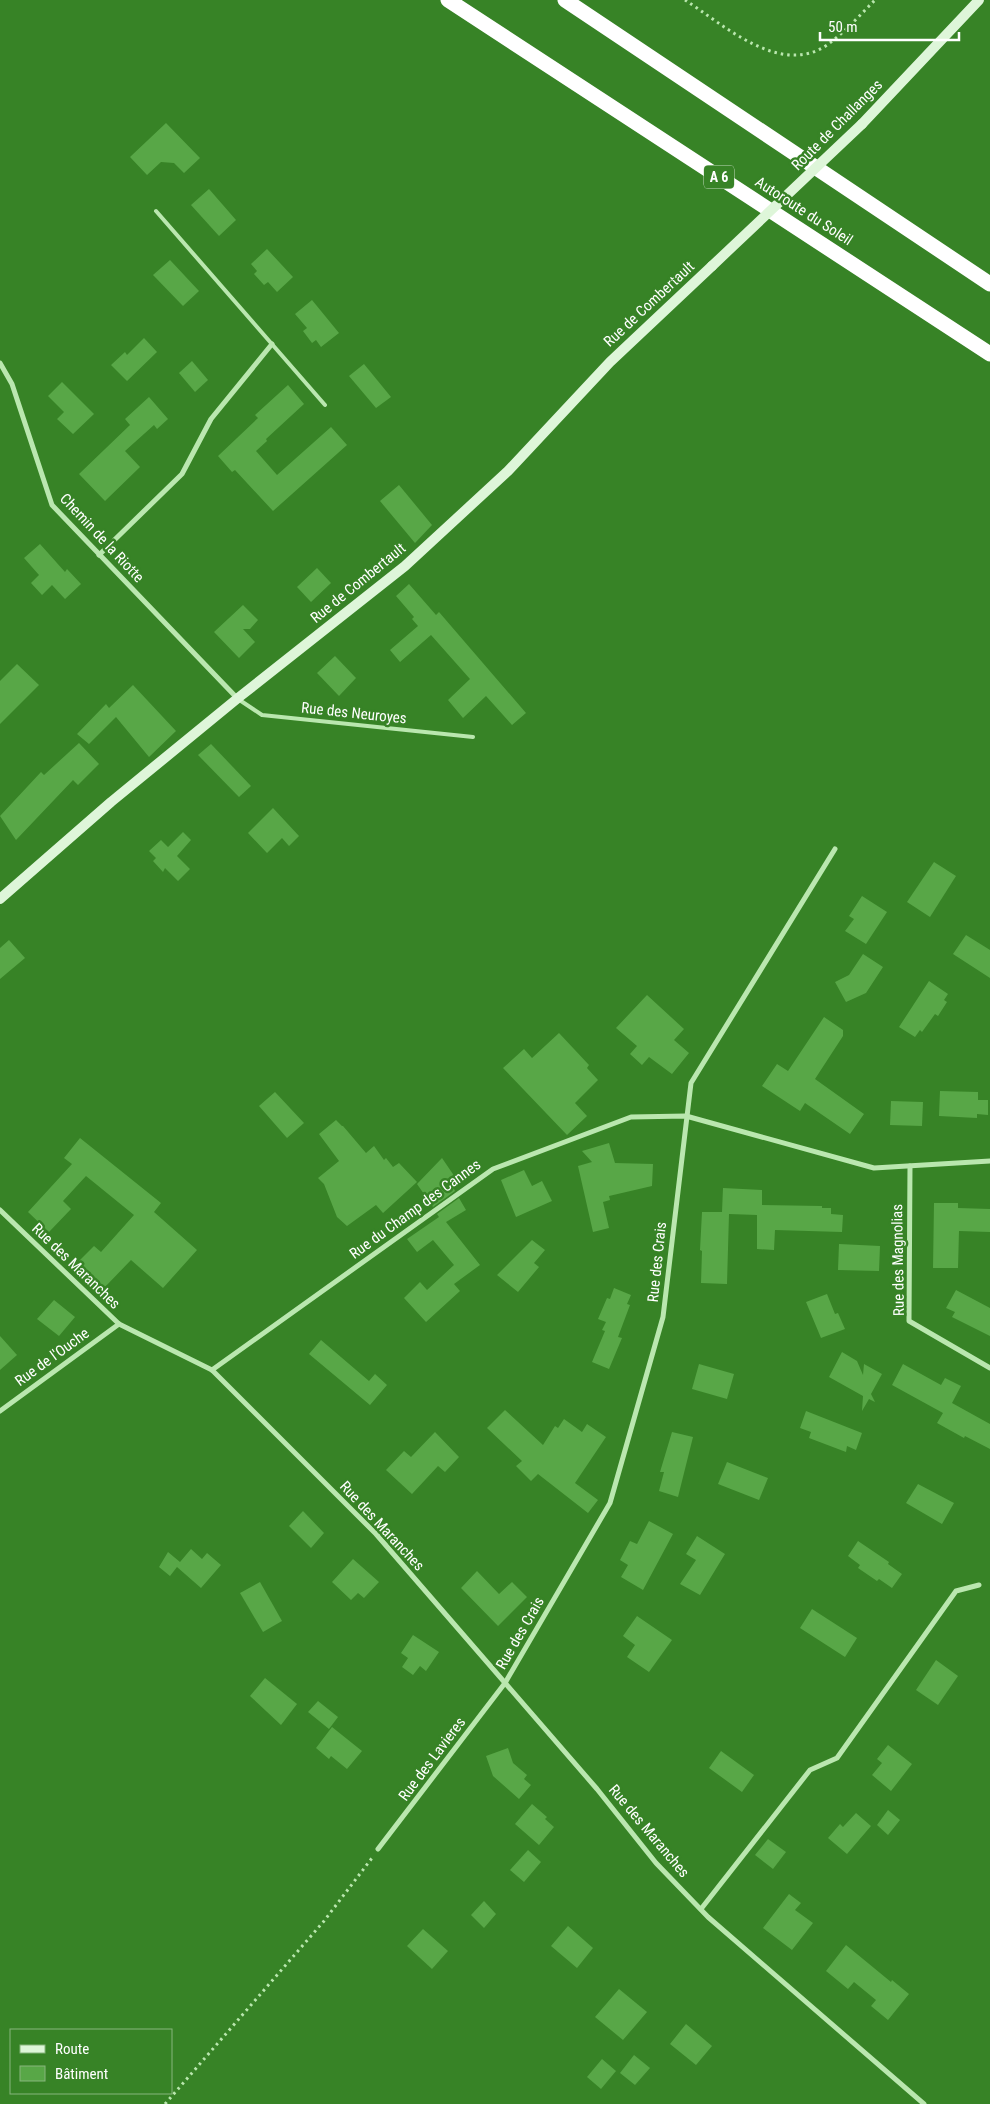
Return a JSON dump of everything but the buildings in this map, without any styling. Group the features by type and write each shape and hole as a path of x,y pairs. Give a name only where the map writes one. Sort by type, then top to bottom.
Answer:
{"highway":[{"name":"Autoroute du Soleil","path":"448,0 990,354"},
{"path":"565,0 990,284"}],"street":[{"name":"Route de Challanges","path":"712,266 862,124 979,0"},
{"name":"Rue de Combertault","path":"0,899 111,802 412,560 508,470 610,362 712,266"},
{"path":"99,555 182,474 211,419 272,344"},
{"name":"Chemin de la Riotte","path":"0,363 12,384 52,505 238,698"},
{"name":"Rue des Crais","path":"505,1683 610,1503 663,1317 691,1083 835,849"},
{"path":"686,1116 874,1168 990,1161"},
{"name":"Rue du Champ des Cannes","path":"212,1370 493,1169 631,1117 686,1116"},
{"name":"Rue des Magnolias","path":"910,1166 909,1321 990,1368"},
{"name":"Rue des Maranches","path":"0,1210 119,1324 212,1370 376,1534 597,1789 656,1863 701,1909 924,2104"},
{"name":"Rue de l'Ouche","path":"0,1411 119,1324"},
{"path":"701,1909 810,1770 837,1758 956,1591 979,1586"},
{"name":"Rue des Lavieres","path":"378,1849 505,1683"}],"lane":[{"path":"156,211 325,405"},
{"name":"Rue des Neuroyes","path":"238,698 262,715 473,737"}],"path":[{"path":"686,0 754,44 774,53 796,56 825,46 849,26 875,0"},
{"path":"165,2104 324,1921 378,1849"}]}
